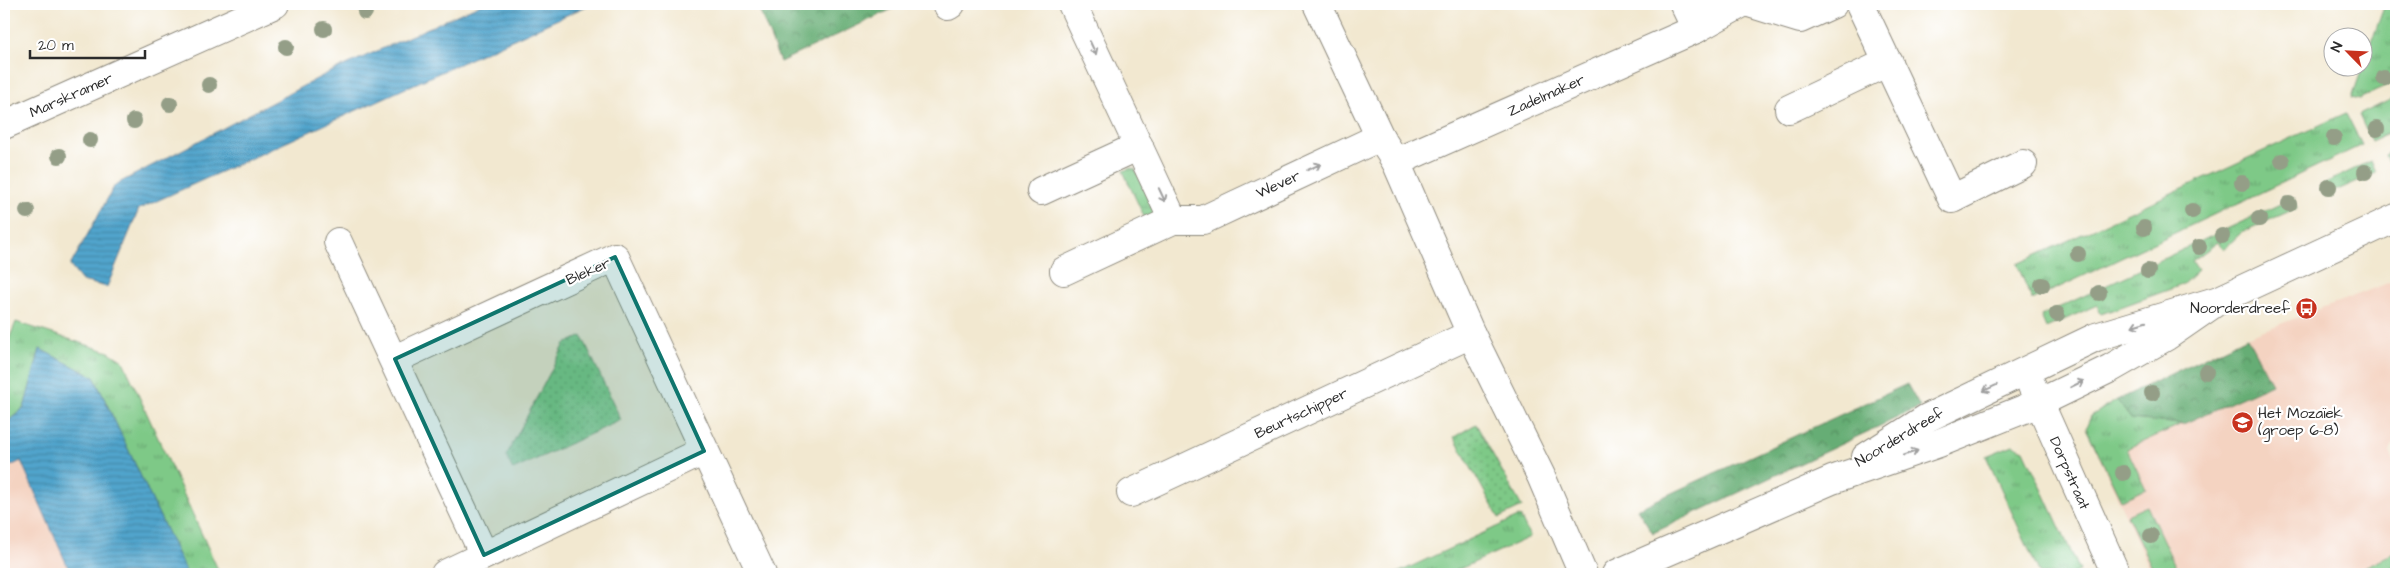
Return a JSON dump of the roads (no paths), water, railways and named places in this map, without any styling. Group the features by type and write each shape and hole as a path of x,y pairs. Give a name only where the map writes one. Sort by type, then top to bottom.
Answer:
{"street":[{"name":"Marskramer","path":"4,125 238,12 275,4"},
{"path":"1072,4 1174,220"},
{"path":"1317,4 1380,137 1396,162 1471,334 1540,476 1583,574"},
{"path":"1684,4 1696,29"},
{"name":"Zadelmaker","path":"1396,162 1696,29 1741,4"},
{"path":"1752,4 1800,19 1832,4"},
{"path":"1860,4 1952,199 2023,164"},
{"path":"1789,109 1888,62"},
{"name":"Wever","path":"1064,271 1174,220 1203,220 1380,137"},
{"path":"1041,191 1139,146"},
{"name":"Noorderdreef","path":"1832,480 1927,418 2096,337 2220,300 2396,218"},
{"path":"338,242 395,359 484,555"},
{"name":"Bleker","path":"395,359 614,257 762,574"},
{"name":"Noorderdreef","path":"1616,574 1832,480 1939,443 2039,403 2111,368 2167,336 2220,300"},
{"name":"Beurtschipper","path":"1131,493 1471,334"},
{"name":"Dorpstraat","path":"2026,372 2116,574"},
{"path":"445,574 704,451"}],"water":[{"path":"481,4 591,4 139,209 107,287 82,281 70,266 115,185 324,75"},
{"path":"40,349 94,377 187,574 71,574 21,461 4,469 4,425 24,408"}],"place":[{"name":"Noorderdreef","path":"2306,308"},
{"name":"Het Mozaïek (groep 6-8)","path":"2242,422"}]}
